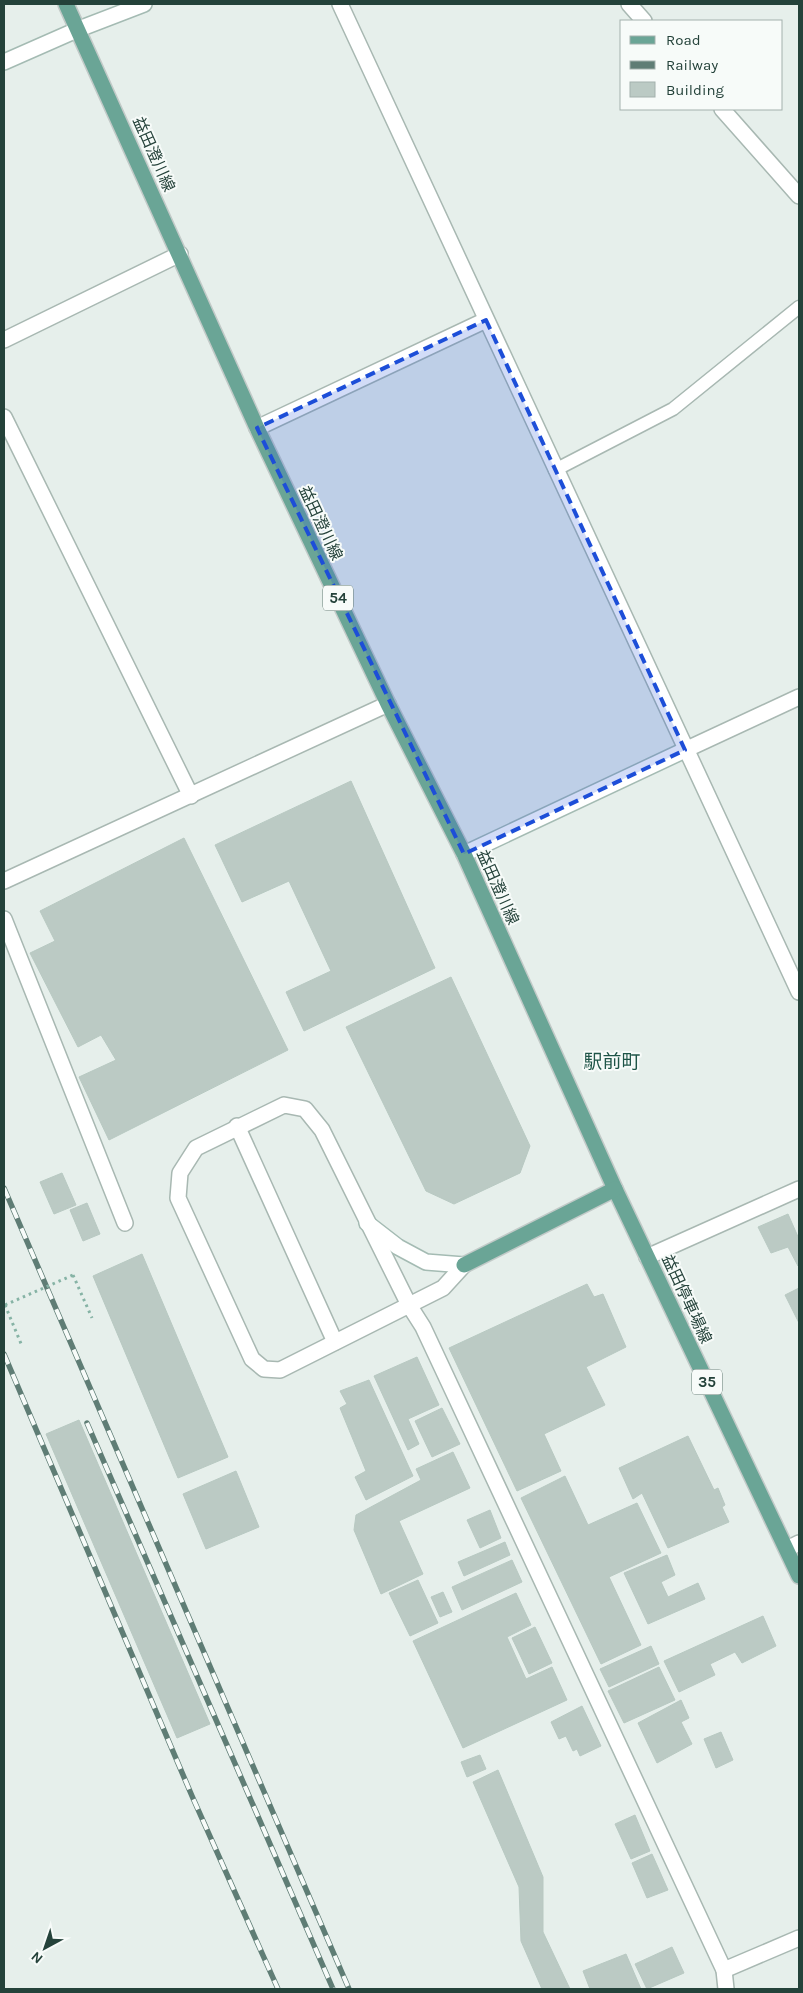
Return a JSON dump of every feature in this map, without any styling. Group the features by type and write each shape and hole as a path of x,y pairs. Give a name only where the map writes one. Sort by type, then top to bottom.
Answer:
{"main road":[{"name":"益田澄川線","path":"66,4 79,29 257,428 388,704 464,854 615,1189"},
{"name":"益田停車場線","path":"615,1189 647,1257 793,1546 799,1576"},
{"path":"464,1265 615,1189"}],"street":[{"path":"4,62 79,29 144,4"},
{"path":"340,4 799,992"},
{"path":"629,4 643,20"},
{"path":"723,110 799,196"},
{"path":"4,340 180,254"},
{"path":"257,428 486,320"},
{"path":"4,417 191,796"},
{"path":"464,854 799,697"},
{"path":"4,881 388,704"},
{"path":"4,919 125,1223"},
{"path":"464,1265 443,1288 409,1305 334,1342 280,1370 264,1369 252,1359 178,1198 180,1173 186,1160 196,1148 237,1126 284,1105 305,1109 322,1130 409,1305 423,1327 724,1970 726,1989"},
{"path":"237,1126 334,1342"},
{"path":"647,1257 799,1189"},
{"path":"367,1223 398,1247 426,1262 464,1265"},
{"path":"724,1970 799,1938"}],"lane":[{"path":"556,470 673,409 799,307"}],"path":[{"path":"22,1346 5,1305 73,1276 92,1318"}],"highlighted area":[{"path":"486,320 685,750 464,854 257,428"}],"building":[{"path":"351,781 435,968 304,1031 286,992 331,971 289,881 242,902 215,845"},
{"path":"184,838 288,1050 109,1140 79,1077 116,1060 101,1035 78,1047 30,953 55,941 40,911"},
{"path":"451,977 530,1146 520,1173 454,1204 426,1191 346,1027"},
{"path":"62,1173 76,1205 54,1214 40,1182"},
{"path":"87,1203 100,1234 83,1241 70,1210"},
{"path":"788,1214 799,1239 798,1266 788,1247 771,1253 758,1227"},
{"path":"142,1254 228,1457 178,1478 93,1276"},
{"path":"587,1284 594,1297 603,1294 626,1347 586,1367 605,1405 544,1434 561,1471 517,1491 449,1348"},
{"path":"799,1288 799,1323 785,1295"},
{"path":"417,1357 439,1405 408,1419 419,1444 408,1450 374,1376"},
{"path":"369,1380 413,1476 366,1500 355,1477 366,1471 340,1408 347,1404 340,1391"},
{"path":"442,1408 460,1444 432,1457 415,1421"},
{"path":"79,1420 210,1724 177,1738 46,1434"},
{"path":"688,1436 714,1490 718,1488 725,1505 722,1507 729,1522 668,1548 642,1493 633,1499 619,1468"},
{"path":"453,1452 470,1488 399,1521 423,1574 381,1594 354,1530 356,1515 421,1480 416,1469"},
{"path":"236,1471 259,1527 206,1549 183,1494"},
{"path":"565,1476 588,1525 637,1503 661,1553 609,1577 641,1645 601,1664 521,1498"},
{"path":"490,1510 501,1538 480,1548 467,1520"},
{"path":"505,1542 510,1555 464,1576 458,1562"},
{"path":"667,1555 675,1575 661,1582 668,1597 698,1583 705,1599 648,1624 624,1573"},
{"path":"512,1560 522,1582 462,1610 452,1587"},
{"path":"418,1580 438,1623 410,1636 389,1593"},
{"path":"443,1592 452,1612 440,1617 431,1597"},
{"path":"516,1593 531,1625 507,1637 526,1679 552,1667 567,1700 463,1748 413,1641"},
{"path":"763,1616 776,1646 742,1663 735,1652 710,1664 715,1675 679,1692 664,1661"},
{"path":"535,1627 552,1663 529,1674 512,1638"},
{"path":"651,1646 659,1664 609,1687 600,1669"},
{"path":"659,1667 675,1700 624,1723 608,1691"},
{"path":"681,1700 689,1718 681,1722 692,1744 657,1763 638,1723"},
{"path":"582,1706 601,1746 580,1756 577,1749 573,1751 566,1736 559,1739 551,1722"},
{"path":"721,1732 733,1760 716,1768 704,1739"},
{"path":"480,1755 486,1769 467,1777 461,1762"},
{"path":"498,1770 543,1877 543,1932 570,1989 542,1989 521,1941 519,1887 473,1782"},
{"path":"635,1815 650,1851 631,1859 615,1824"},
{"path":"652,1854 668,1890 647,1898 632,1863"},
{"path":"672,1947 684,1973 647,1989 635,1964"},
{"path":"626,1954 641,1989 590,1989 583,1971"}],"railway":[{"path":"4,1188 349,1989"},
{"path":"4,1354 192,1796 278,1989"},
{"path":"87,1423 333,1989"}],"district":[{"name":"駅前町","path":"612,1062"}]}
